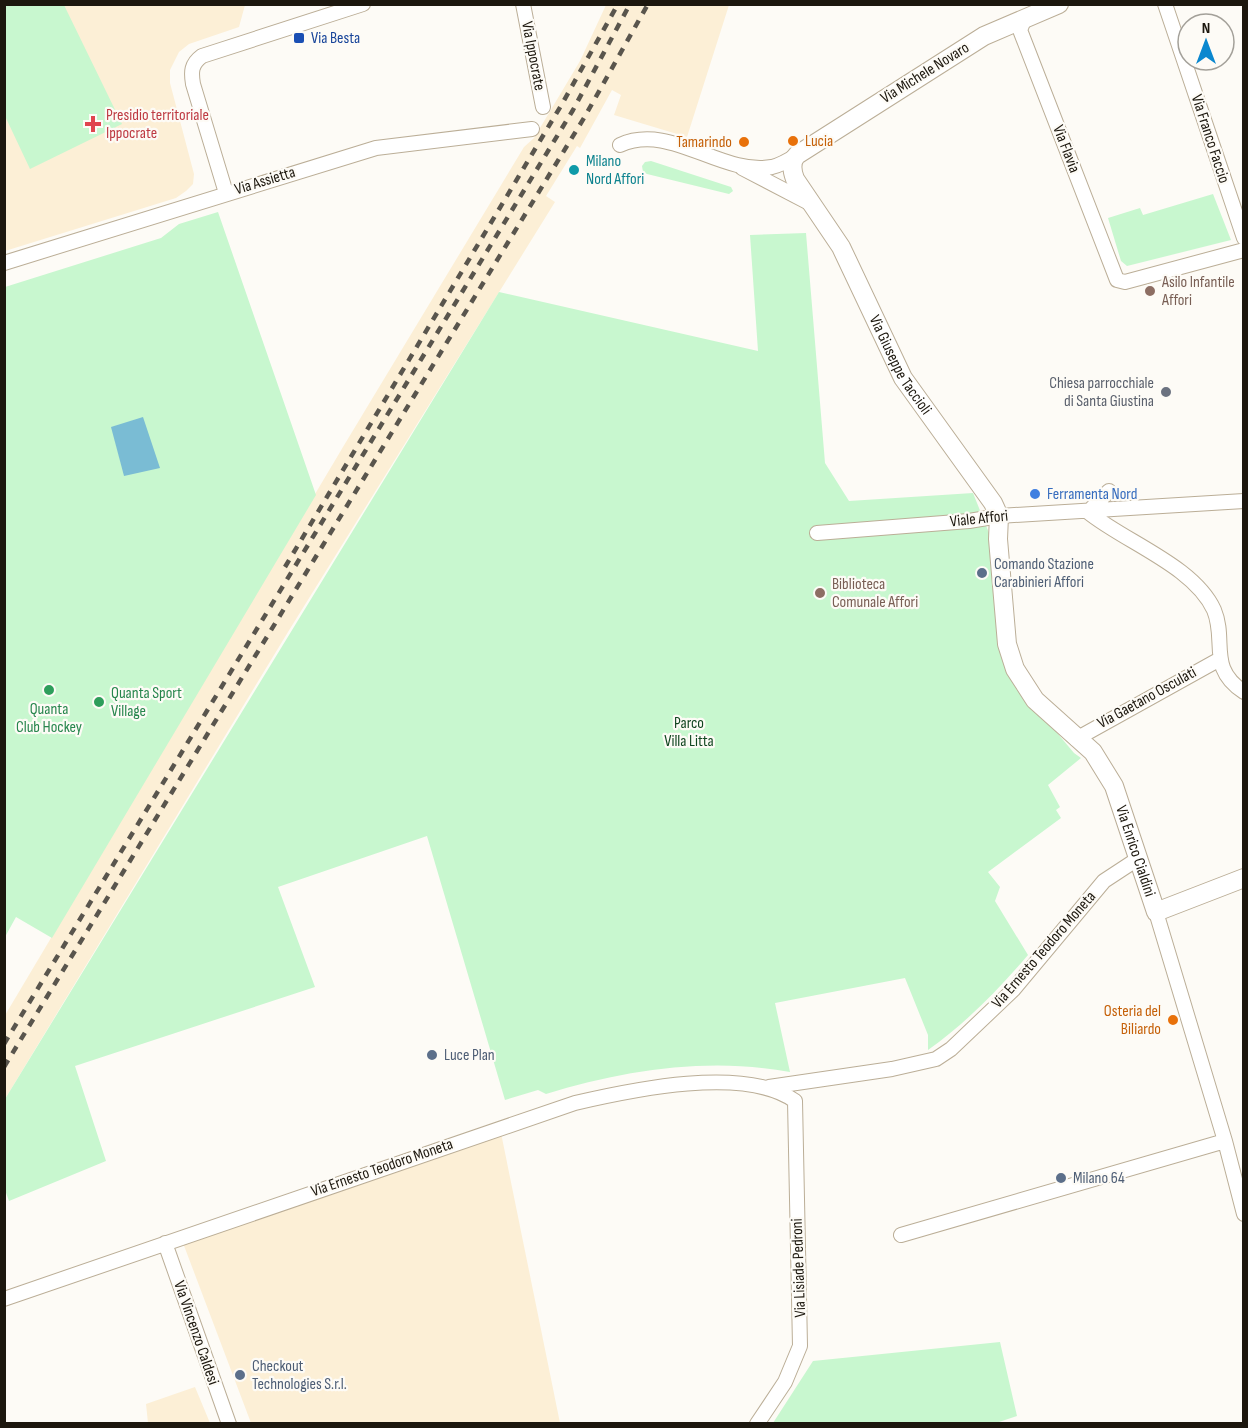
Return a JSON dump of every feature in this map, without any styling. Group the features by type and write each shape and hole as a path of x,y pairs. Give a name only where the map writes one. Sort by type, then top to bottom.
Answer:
{"street":[{"path":"226,193 193,84 191,71 195,62 202,56 363,4"},
{"name":"Via Ippocrate","path":"523,4 543,107"},
{"name":"Via Michele Novaro","path":"797,155 984,36 1059,4"},
{"name":"Via Franco Faccio","path":"1165,4 1244,238"},
{"name":"Via Flavia","path":"1025,18 1020,30 1117,280 1125,282 1244,250"},
{"name":"Via Assietta","path":"4,263 376,148 532,129"},
{"path":"620,145 633,140 649,138 733,163 770,167 797,155"},
{"name":"Via Giuseppe Taccioli","path":"797,155 793,161 793,175 816,206 852,270 903,378 989,497 999,516"},
{"path":"733,163 816,206"},
{"path":"1109,490 1088,512 1176,568 1202,592 1213,609 1217,622 1220,658 1229,681 1244,693"},
{"name":"Viale Affori","path":"817,533 969,521 999,516 1088,512 1167,502 1244,501"},
{"name":"Via Enrico Cialdini","path":"999,516 998,539 1008,652 1035,700 1093,752 1114,786 1136,860 1156,912 1225,1142 1244,1214"},
{"name":"Via Gaetano Osculati","path":"1076,739 1220,658"},
{"name":"Via Ernesto Teodoro Moneta","path":"4,1299 575,1103 609,1095 685,1084 768,1087 925,1063 951,1049 1013,990 1104,881 1136,860"},
{"path":"1156,912 1244,878"},
{"path":"795,1101 818,1081"},
{"name":"Via Ernesto Teodoro Moneta","path":"768,1087 795,1101"},
{"name":"Via Lisiade Pedroni","path":"757,1424 784,1382 800,1346 795,1101"},
{"path":"901,1235 1225,1142"},
{"name":"Via Vincenzo Caldesi","path":"165,1243 229,1424"}],"shaded area":[{"name":"Presidio territoriale Ippocrate","path":"5,5 245,5 239,27 189,44 179,52 170,70 170,83 194,174 193,184 176,198 5,251"},
{"path":"606,5 729,5 687,137 614,115 621,95 612,90 580,148 577,146 546,196 555,202 288,632 5,1099 4,1017 343,447 524,147 534,138 580,61"},
{"path":"501,1133 560,1423 251,1423 183,1243"},
{"path":"195,1387 210,1423 148,1423 146,1404"}],"green space":[{"path":"5,4 64,5 122,124 30,169 5,116"},
{"path":"651,161 731,187 733,191 729,194 643,172 642,166 645,162"},
{"path":"1213,194 1231,240 1127,266 1121,261 1108,218 1140,208 1143,215"},
{"name":"Quanta Sport Village","path":"218,212 316,495 52,938 16,917 5,937 5,287 161,238 179,224"},
{"name":"Parco Villa Litta","path":"806,233 825,463 849,501 973,493 989,533 1002,659 1011,678 1074,753 1081,758 1048,785 1060,807 1056,810 1061,818 988,872 1000,887 995,901 1028,955 981,1006 928,1050 928,1035 905,978 775,1003 790,1072 728,1066 667,1068 606,1078 546,1094 538,1090 505,1100 427,836 278,887 315,987 75,1066 106,1161 9,1201 5,1190 5,1099 499,292 758,351 750,235"},
{"path":"1000,1342 1017,1416 993,1424 773,1423 813,1361"}],"water":[{"path":"143,417 160,468 124,476 111,427"}],"railway":[{"path":"285,567 562,104 618,4"},
{"path":"4,1044 573,110 630,4"},
{"path":"4,1067 584,118 648,4"}],"place":[{"name":"Via Besta","path":"299,38"},
{"name":"Presidio territoriale Ippocrate","path":"93,124"},
{"name":"Lucia","path":"793,141"},
{"name":"Tamarindo","path":"744,142"},
{"name":"Milano Nord Affori","path":"574,170"},
{"name":"Asilo Infantile Affori","path":"1150,291"},
{"name":"Chiesa parrocchiale di Santa Giustina","path":"1166,392"},
{"name":"Ferramenta Nord","path":"1035,494"},
{"name":"Comando Stazione Carabinieri Affori","path":"982,573"},
{"name":"Biblioteca Comunale Affori","path":"820,593"},
{"name":"Quanta Club Hockey","path":"49,690"},
{"name":"Quanta Sport Village","path":"99,702"},
{"name":"Osteria del Biliardo","path":"1173,1020"},
{"name":"Luce Plan","path":"432,1055"},
{"name":"Milano 64","path":"1061,1178"},
{"name":"Checkout Technologies S.r.l.","path":"240,1375"}]}
